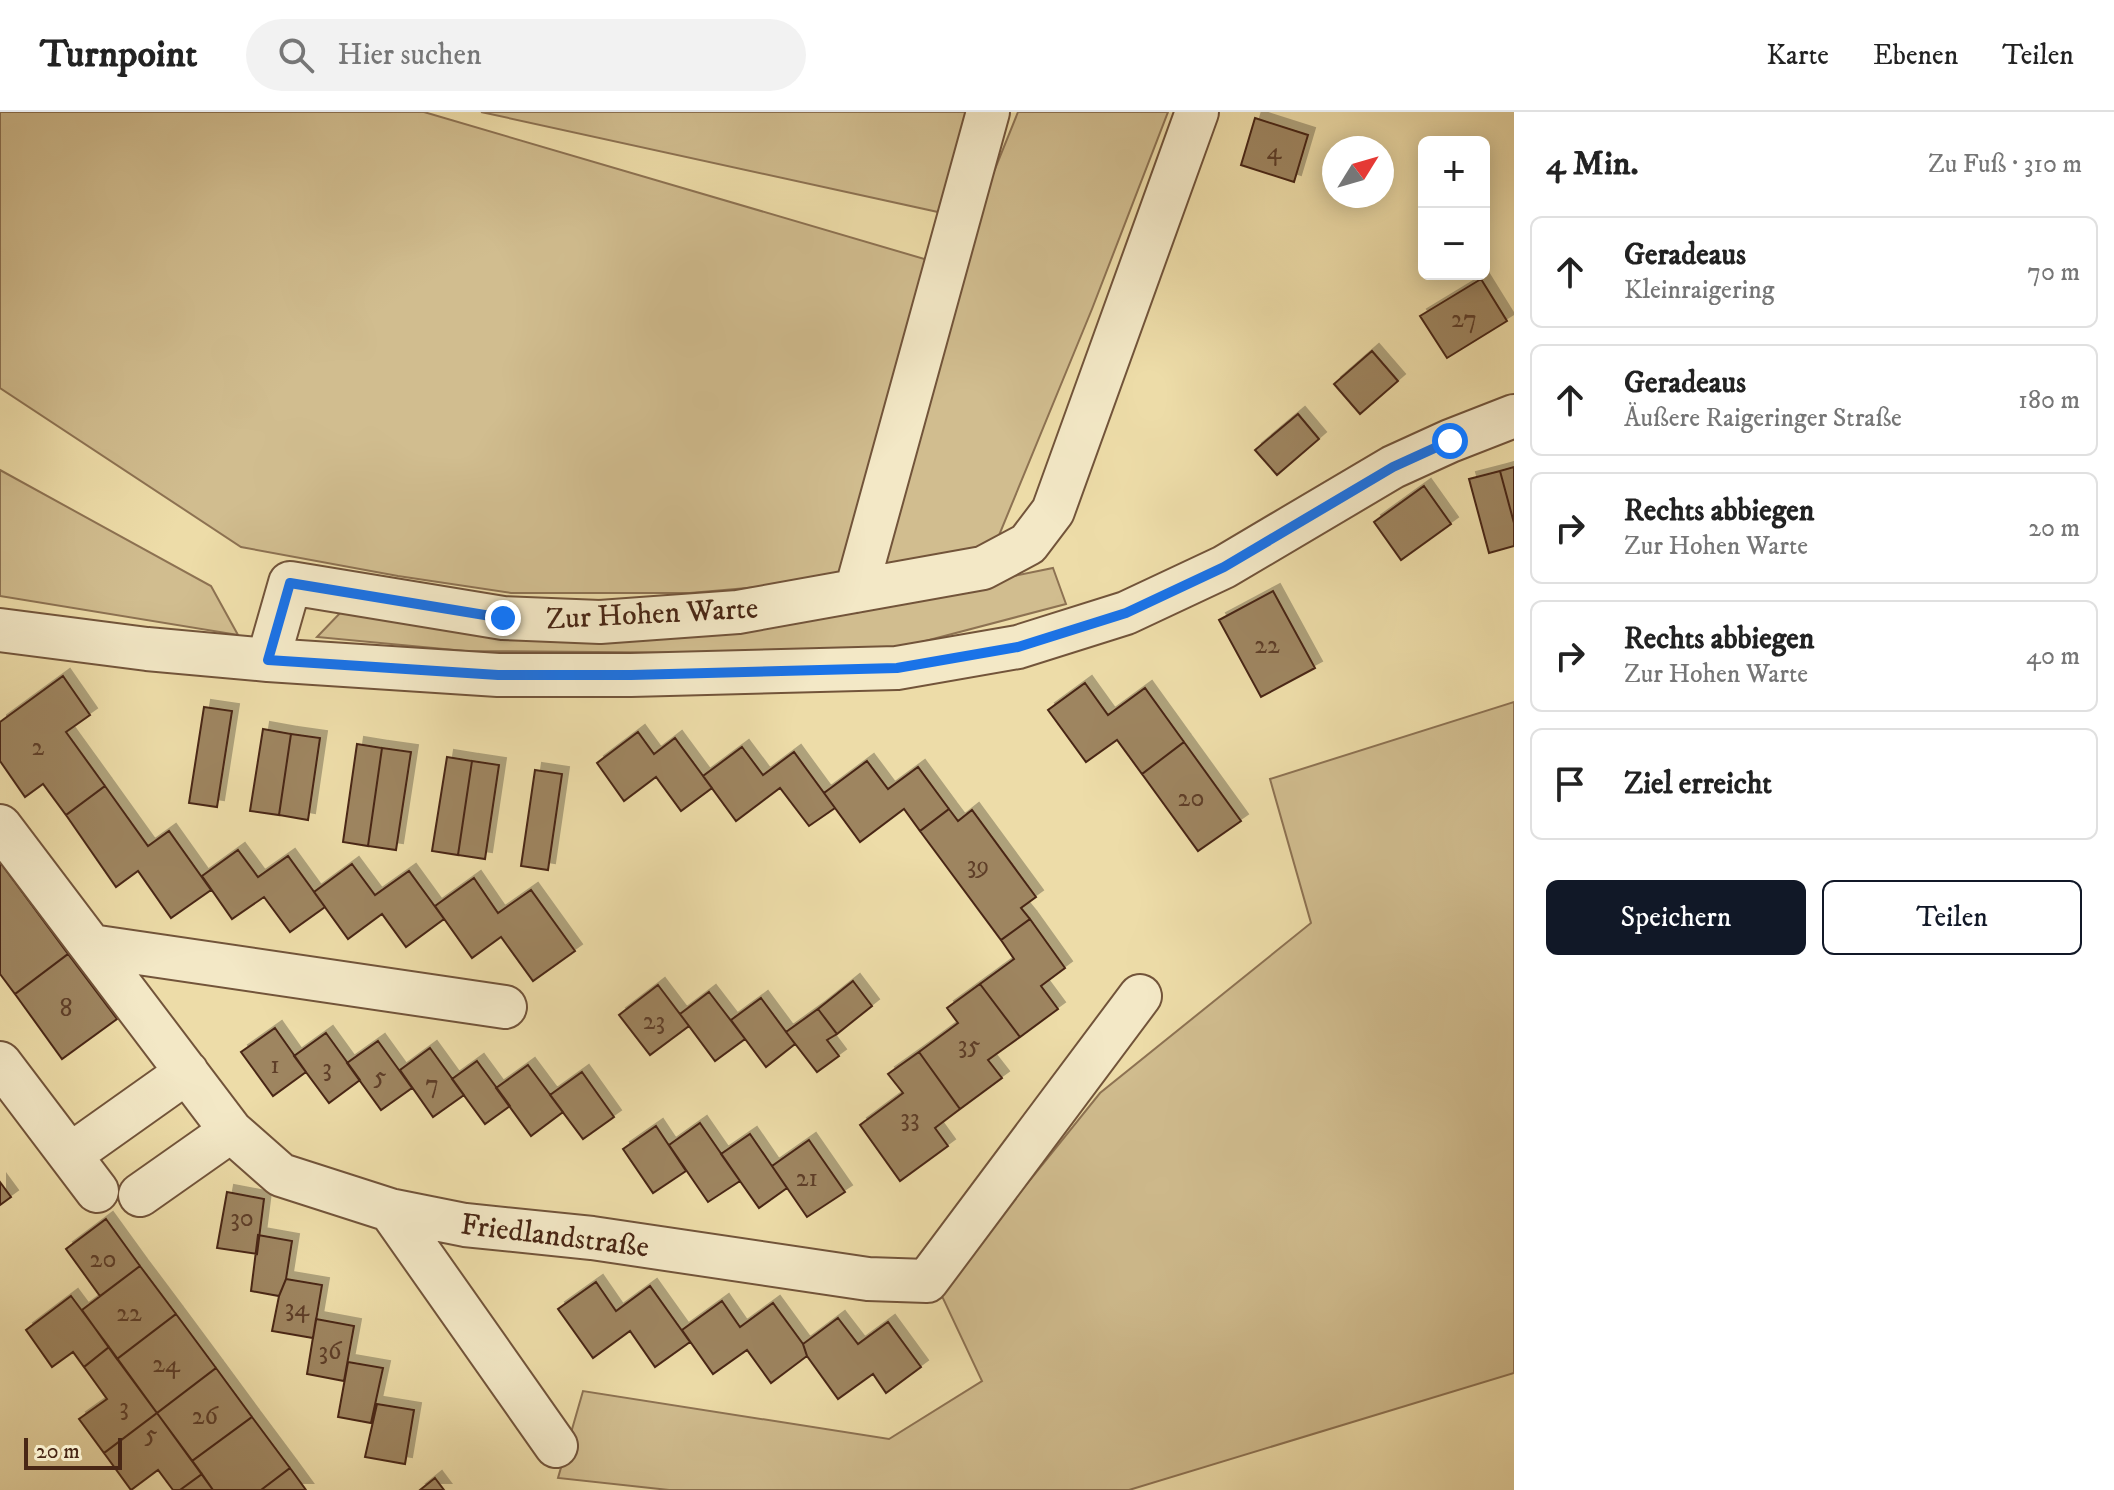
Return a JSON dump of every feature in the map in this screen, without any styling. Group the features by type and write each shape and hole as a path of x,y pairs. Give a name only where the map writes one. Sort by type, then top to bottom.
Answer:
{"street":[{"path":"856,591 988,112"},
{"name":"Zur Hohen Warte","path":"268,660 290,583 503,618 600,622 738,612 983,568 1028,544 1053,511 1197,112"},
{"path":"0,630 147,649 268,660 498,675 897,668 1018,647 1126,613 1224,567 1393,467 1514,416"},
{"name":"Friedlandstraße","path":"0,826 231,1131 281,1175 390,1210 465,1225 592,1238 868,1279 927,1281 1140,996"},
{"path":"91,946 505,1007"},
{"path":"0,1063 97,1191"},
{"path":"70,1155 187,1072"},
{"path":"140,1195 231,1131"},
{"path":"390,1210 556,1446"}],"shaded area":[{"path":"0,112 424,112 955,268 1018,112 1168,112 1092,309 986,567 690,593 511,593 241,547 0,388"},
{"path":"481,112 968,112 938,212"},
{"path":"0,470 211,586 238,635 0,596"},
{"path":"1053,568 1066,604 895,649 711,653 465,651 317,637 342,611 808,618"},
{"path":"1514,702 1514,1373 1129,1490 669,1490 558,1478 583,1391 889,1439 982,1381 940,1292 1100,1093 1311,923 1270,779"}],"building":[{"path":"1255,118 1308,135 1294,182 1241,165"},
{"path":"1482,280 1507,321 1447,358 1420,316"},
{"path":"1372,351 1398,381 1360,414 1334,384"},
{"path":"1298,414 1319,439 1277,475 1255,450"},
{"path":"1514,467 1514,523 1500,471"},
{"path":"1500,471 1514,523 1514,546 1489,553 1469,479"},
{"path":"1424,486 1451,524 1401,560 1374,522"},
{"path":"1273,591 1315,668 1261,697 1219,620"},
{"path":"63,676 90,715 66,732 105,786 66,815 43,784 25,797 0,761 0,722"},
{"path":"1085,683 1108,715 1145,688 1184,742 1142,774 1117,740 1086,762 1048,710"},
{"path":"204,707 232,711 217,807 189,803"},
{"path":"263,729 291,734 279,815 250,811"},
{"path":"638,732 654,754 675,738 712,788 681,811 656,777 624,801 597,763"},
{"path":"291,734 320,738 308,820 279,815"},
{"path":"1184,742 1241,821 1198,851 1142,774"},
{"path":"357,744 382,748 368,846 343,842"},
{"path":"742,747 763,775 794,752 835,808 809,826 780,788 736,821 703,776"},
{"path":"382,748 411,752 396,850 368,846"},
{"path":"447,757 472,761 458,855 432,851"},
{"path":"472,761 499,765 485,859 458,855"},
{"path":"867,761 888,789 918,767 949,809 920,831 904,809 860,842 824,793"},
{"path":"535,770 562,774 548,870 521,866"},
{"path":"105,786 148,846 169,831 211,890 171,918 138,871 116,887 66,815"},
{"path":"949,809 958,821 972,810 1036,897 1021,908 1030,919 1001,940 920,831"},
{"path":"238,850 258,877 288,856 325,907 290,932 264,897 232,919 202,876"},
{"path":"0,862 68,954 15,994 0,974"},
{"path":"352,864 375,895 409,871 444,919 406,947 382,914 348,939 314,892"},
{"path":"474,878 498,913 531,890 575,951 533,981 501,937 472,958 435,906"},
{"path":"1030,919 1065,968 1041,986 1058,1009 1020,1037 980,984 1014,959 1001,940"},
{"path":"68,954 117,1019 62,1059 15,994"},
{"path":"853,981 872,1006 837,1034 818,1009"},
{"path":"980,984 1020,1037 988,1060 1002,1078 960,1109 919,1052 958,1023 947,1008"},
{"path":"658,985 689,1026 650,1055 619,1015"},
{"path":"709,992 745,1039 715,1061 680,1014"},
{"path":"761,998 795,1044 766,1067 731,1020"},
{"path":"818,1009 837,1034 827,1040 839,1056 817,1072 786,1032"},
{"path":"275,1028 306,1072 273,1096 241,1052"},
{"path":"326,1033 360,1080 329,1103 294,1056"},
{"path":"378,1041 412,1088 381,1110 347,1063"},
{"path":"430,1048 464,1095 433,1117 400,1070"},
{"path":"919,1052 960,1109 935,1128 948,1146 900,1181 860,1125 903,1093 888,1074"},
{"path":"477,1061 510,1106 485,1124 452,1079"},
{"path":"528,1065 563,1112 531,1136 496,1088"},
{"path":"582,1072 614,1117 583,1139 550,1095"},
{"path":"700,1123 740,1181 708,1202 669,1145"},
{"path":"656,1126 686,1171 653,1193 623,1149"},
{"path":"750,1134 787,1188 759,1208 721,1154"},
{"path":"809,1140 845,1192 807,1217 772,1166"},
{"path":"0,1182 11,1197 0,1205"},
{"path":"227,1192 264,1199 257,1254 217,1248"},
{"path":"106,1219 140,1266 100,1296 66,1249"},
{"path":"258,1235 292,1241 286,1279 279,1296 251,1291"},
{"path":"140,1266 176,1314 117,1359 82,1310"},
{"path":"286,1279 322,1285 313,1338 272,1331"},
{"path":"596,1282 616,1311 650,1286 690,1342 655,1367 630,1331 593,1358 558,1309"},
{"path":"71,1296 109,1347 84,1367 73,1352 52,1367 26,1330"},
{"path":"722,1301 740,1327 773,1303 803,1344 807,1356 771,1383 747,1350 713,1374 682,1330"},
{"path":"176,1314 216,1368 157,1413 117,1359"},
{"path":"838,1318 858,1344 888,1322 921,1367 886,1393 873,1374 838,1399 807,1356 803,1344"},
{"path":"316,1319 354,1326 344,1381 307,1374"},
{"path":"109,1347 157,1413 104,1453 79,1419 107,1399 84,1367"},
{"path":"348,1362 383,1368 371,1423 338,1417"},
{"path":"216,1368 252,1417 192,1461 157,1413"},
{"path":"377,1404 414,1410 405,1464 365,1457"},
{"path":"157,1413 202,1474 180,1490 173,1490 158,1470 131,1490 104,1453"},
{"path":"252,1417 290,1468 261,1490 213,1490 192,1461"},
{"path":"290,1468 306,1490 261,1490"},
{"path":"202,1474 213,1490 180,1490"},
{"path":"435,1478 444,1490 420,1490"}],"route":[{"path":"503,618 290,583 268,660 498,675 631,675 897,668 1018,647 1126,613 1224,567 1393,467 1450,441"}]}
